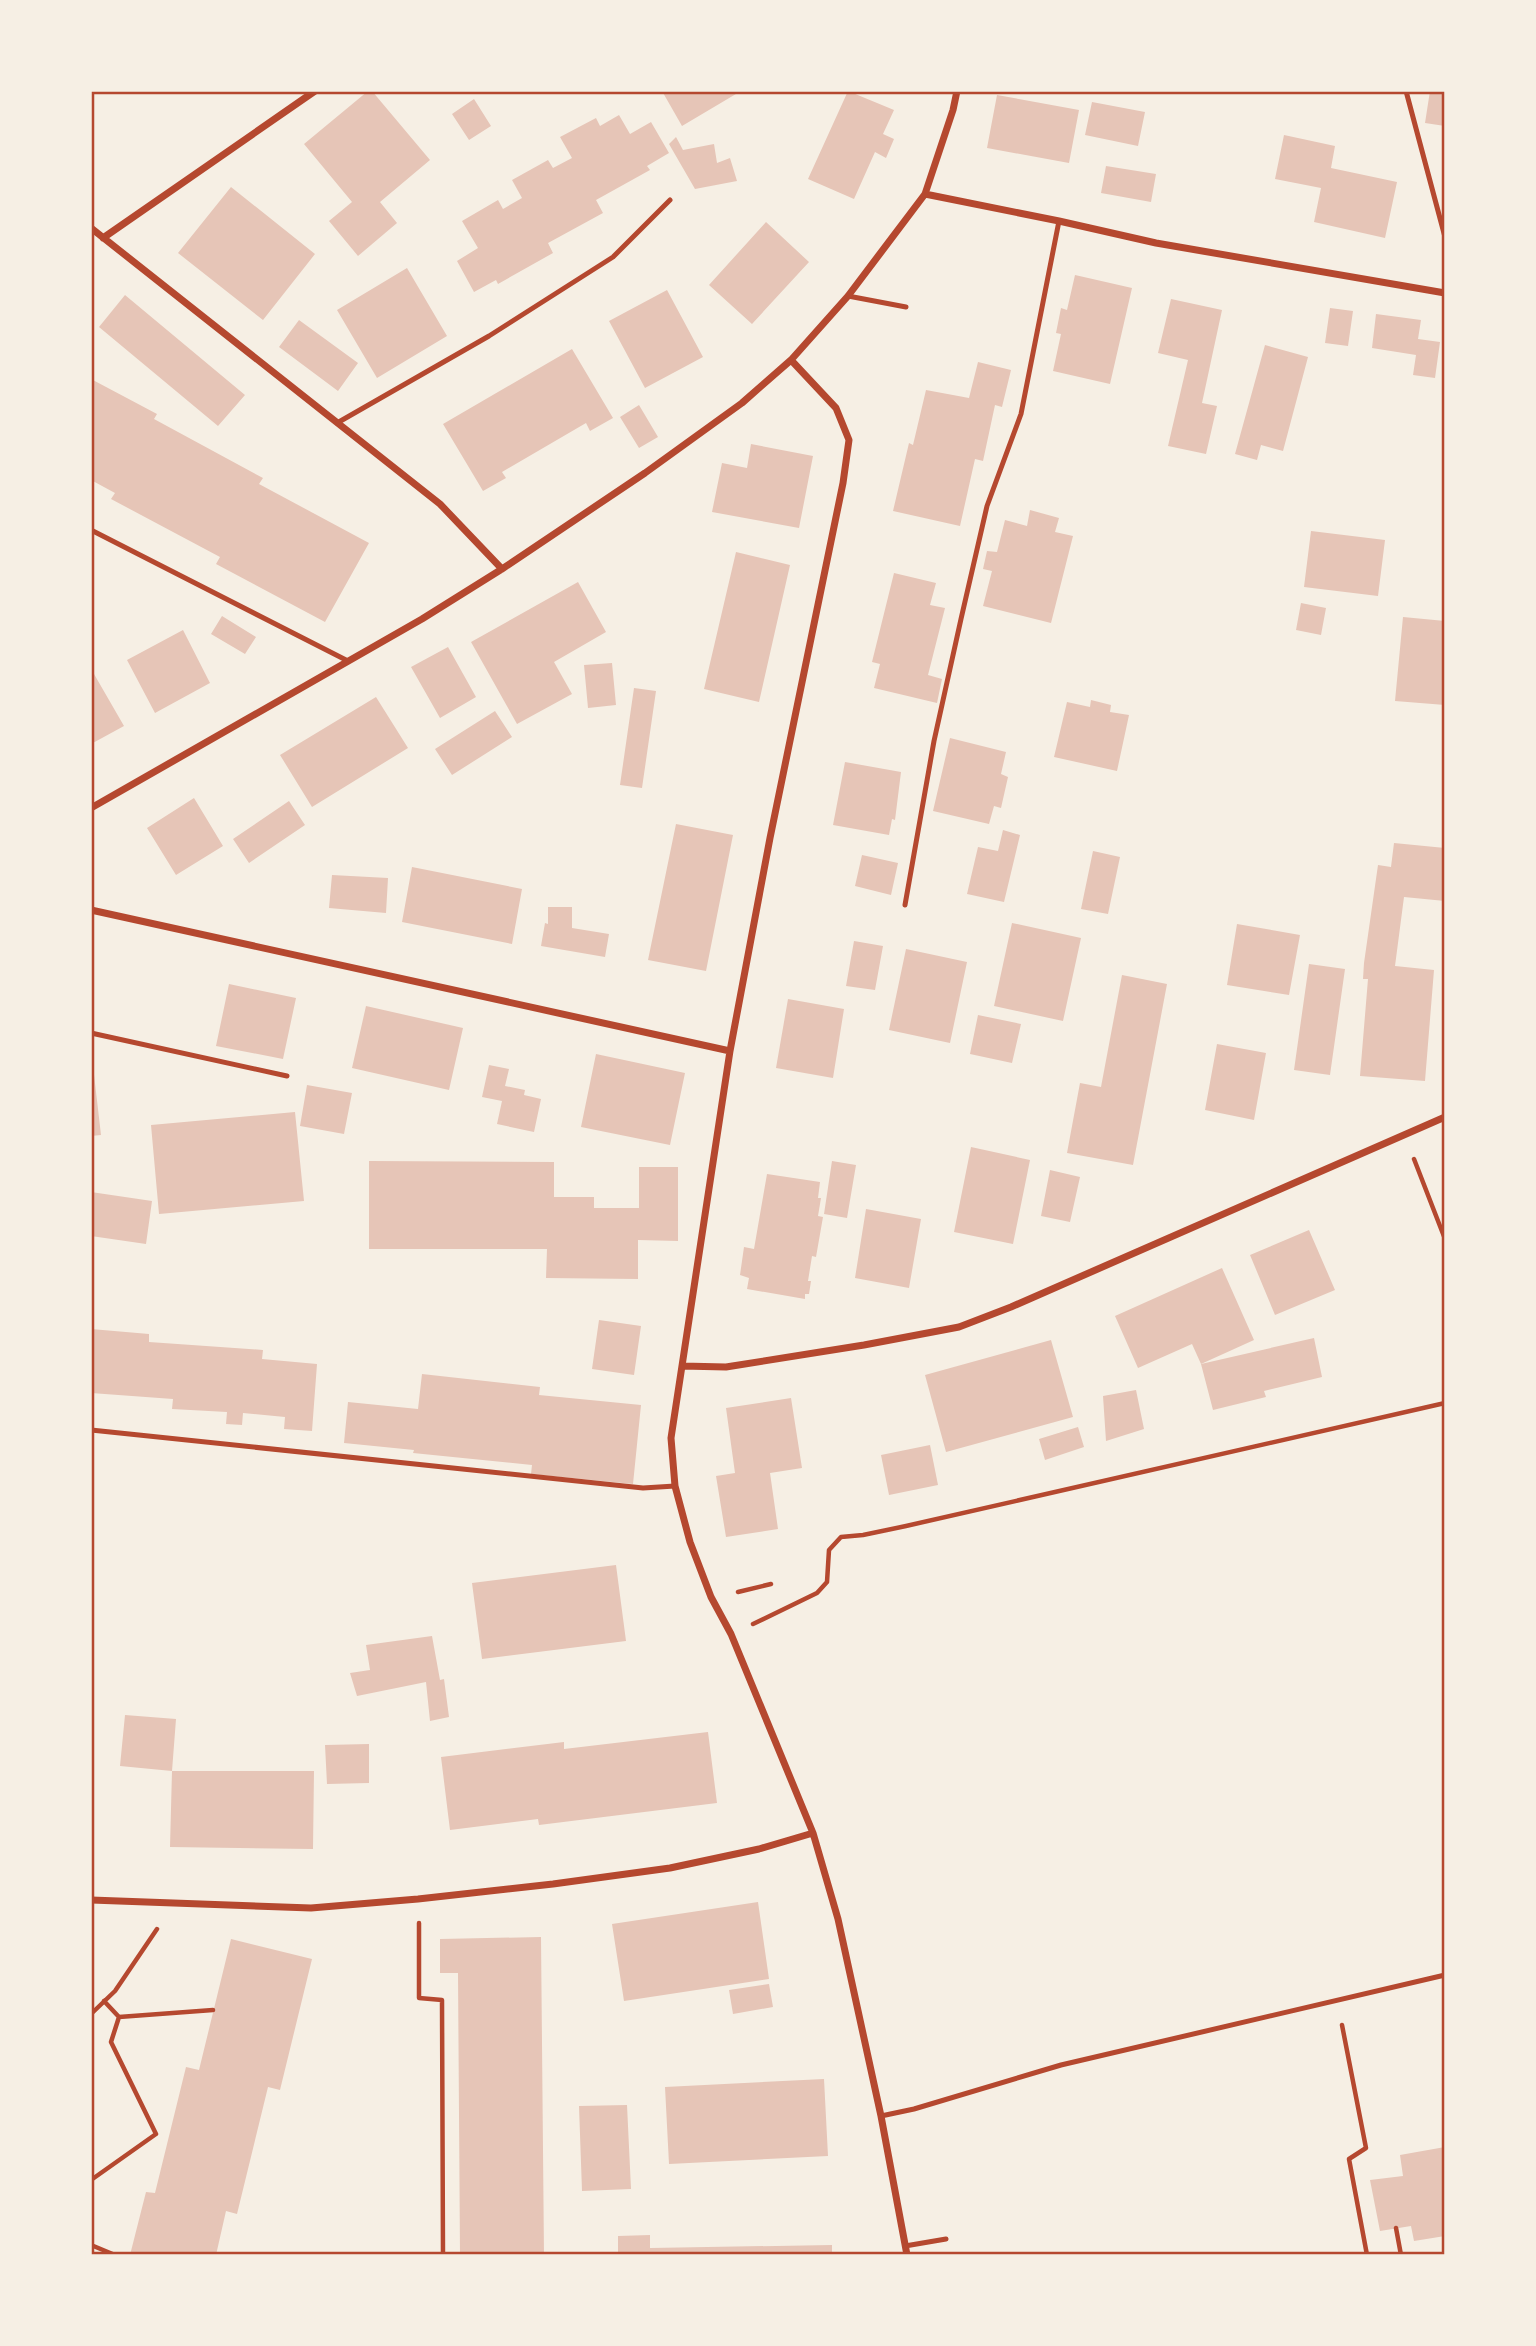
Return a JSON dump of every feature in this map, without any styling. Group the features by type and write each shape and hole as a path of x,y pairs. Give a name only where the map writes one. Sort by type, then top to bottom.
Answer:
{"street":[{"path":"103,237 315,91"},
{"path":"91,808 422,619 645,473 742,403 790,360 848,296 925,194 957,91"},
{"path":"925,194 1156,243 1445,293"},
{"path":"91,228 440,505 502,569"},
{"path":"790,360 836,408 849,440 843,483 770,838 730,1051 671,1438 675,1486 690,1542 813,1833 838,1919 907,2255"},
{"path":"91,910 730,1051"},
{"path":"682,1366 726,1367 959,1327 1012,1307 1445,1117"},
{"path":"91,1900 311,1908 418,1899 670,1868 758,1849 813,1833"}],"lane":[{"path":"1406,91 1445,237"},
{"path":"337,423 489,337 613,257 670,200"},
{"path":"905,905 934,741 961,619 987,506 1021,414 1059,221"},
{"path":"848,296 906,307"},
{"path":"91,530 348,661"},
{"path":"91,1033 287,1076"},
{"path":"91,1430 630,1487 675,1486"},
{"path":"880,2116 914,2109 1061,2065 1445,1975"},
{"path":"905,2246 946,2239"}],"path":[{"path":"1404,1135 1445,1239"},
{"path":"731,1634 766,1620 817,1593 827,1582 829,1550 841,1537 895,1528 1445,1403"},
{"path":"418,1899 419,1998 442,2000 443,2255"},
{"path":"91,2014 115,1990 159,1925"},
{"path":"1337,2000 1366,2148 1349,2158 1367,2255"},
{"path":"104,2001 119,2017"},
{"path":"119,2017 213,2010"},
{"path":"91,2180 156,2134 111,2042 119,2017"},
{"path":"1396,2228 1401,2255"},
{"path":"91,2245 116,2255"}],"building":[{"path":"368,91 372,91 430,160 380,202 397,223 358,256 329,221 352,202 304,144"},
{"path":"662,91 741,91 682,126"},
{"path":"848,91 894,110 883,134 894,139 886,158 875,152 854,199 808,179"},
{"path":"1430,91 1445,91 1445,126 1425,123"},
{"path":"997,95 1079,110 1069,163 987,148"},
{"path":"474,99 491,126 469,140 452,114"},
{"path":"1092,102 1145,112 1138,146 1085,135"},
{"path":"619,115 630,134 651,122 669,153 647,166 650,170 596,200 603,213 548,243 553,253 498,284 496,280 474,292 457,261 478,248 462,221 498,200 503,209 522,198 512,180 548,160 553,168 572,158 560,137 596,118 600,126"},
{"path":"1284,135 1335,146 1331,168 1397,182 1385,238 1314,222 1321,188 1275,179"},
{"path":"676,137 683,150 714,144 717,163 730,158 737,181 695,189 669,144"},
{"path":"1106,166 1156,174 1151,202 1101,193"},
{"path":"231,187 315,254 263,320 178,253"},
{"path":"766,222 809,262 752,324 709,285"},
{"path":"407,268 447,336 377,378 337,310"},
{"path":"1075,275 1132,288 1110,384 1053,371 1061,334 1056,333 1061,308 1067,310"},
{"path":"667,290 703,357 645,388 609,321"},
{"path":"125,295 245,395 218,426 99,327"},
{"path":"1171,299 1222,310 1202,403 1217,406 1206,454 1168,446 1188,360 1158,353"},
{"path":"1330,308 1353,311 1348,346 1325,343"},
{"path":"1376,314 1421,320 1418,339 1440,342 1435,378 1413,375 1416,355 1372,348"},
{"path":"299,320 358,363 338,391 279,347"},
{"path":"1265,345 1308,357 1283,451 1261,445 1257,460 1235,454"},
{"path":"572,349 613,418 590,431 586,423 502,472 506,478 483,491 443,424"},
{"path":"978,362 1011,370 1002,407 995,405 983,461 975,459 960,526 893,511 909,443 913,445 926,390 969,398"},
{"path":"91,379 157,414 154,419 263,478 259,484 369,543 325,622 216,564 220,557 111,499 115,493 91,480"},
{"path":"639,405 658,437 639,448 620,417"},
{"path":"751,444 813,456 799,528 712,512 722,463 747,468"},
{"path":"1030,510 1059,518 1055,532 1073,536 1051,623 983,606 992,571 983,569 987,551 997,552 1005,520 1027,526"},
{"path":"1311,531 1385,540 1378,596 1304,587"},
{"path":"736,552 790,565 759,702 704,689"},
{"path":"894,573 936,583 930,605 945,608 928,675 942,679 937,703 874,688 880,664 872,662"},
{"path":"578,582 606,632 554,662 572,694 517,724 471,642"},
{"path":"1301,603 1326,608 1321,635 1296,630"},
{"path":"222,616 256,637 245,654 211,634"},
{"path":"1403,617 1445,621 1445,705 1395,701"},
{"path":"183,630 210,683 155,713 127,660"},
{"path":"448,647 476,697 440,718 411,667"},
{"path":"612,663 616,705 588,708 584,665"},
{"path":"94,674 124,726 91,744 91,676"},
{"path":"634,688 656,691 642,788 620,785"},
{"path":"376,697 408,748 312,807 280,755"},
{"path":"1091,700 1111,705 1110,712 1129,715 1117,771 1054,757 1067,702 1090,707"},
{"path":"495,711 512,737 452,775 435,749"},
{"path":"950,738 1006,752 1001,774 1008,777 1001,808 994,806 989,824 933,811"},
{"path":"845,762 901,772 895,820 892,819 889,835 833,825"},
{"path":"194,798 223,846 176,875 147,828"},
{"path":"289,801 305,825 249,863 233,839"},
{"path":"676,824 733,835 706,971 648,960"},
{"path":"1003,830 1020,835 1004,902 967,894 978,847 998,851"},
{"path":"1394,843 1445,848 1445,901 1404,897 1395,966 1434,970 1425,1081 1360,1076 1368,979 1363,979 1364,963 1378,865 1391,867"},
{"path":"1093,851 1120,857 1108,914 1081,909"},
{"path":"862,855 898,863 891,895 855,886"},
{"path":"412,867 522,889 512,944 402,922"},
{"path":"332,875 388,878 386,913 329,908"},
{"path":"548,907 572,907 572,928 609,934 605,957 541,946 545,923 548,924"},
{"path":"1012,923 1081,938 1063,1021 994,1006"},
{"path":"1237,924 1300,935 1289,995 1227,985"},
{"path":"854,941 883,946 875,990 846,986"},
{"path":"906,949 967,962 950,1043 889,1030"},
{"path":"1309,964 1345,969 1330,1075 1294,1070"},
{"path":"1122,975 1167,984 1133,1165 1067,1153 1080,1083 1101,1087"},
{"path":"229,984 296,998 283,1059 216,1046"},
{"path":"788,999 844,1009 833,1078 776,1068"},
{"path":"366,1006 463,1028 449,1090 352,1068"},
{"path":"978,1015 1021,1024 1012,1063 970,1054"},
{"path":"1217,1044 1266,1053 1254,1120 1205,1110"},
{"path":"596,1054 685,1073 670,1145 581,1127"},
{"path":"489,1065 509,1069 505,1086 525,1090 524,1095 541,1099 534,1132 497,1124 502,1101 482,1097"},
{"path":"91,1066 101,1135 91,1136"},
{"path":"307,1085 352,1093 344,1134 300,1126"},
{"path":"295,1112 304,1201 159,1214 151,1125"},
{"path":"971,1147 1030,1160 1013,1244 954,1232"},
{"path":"369,1161 554,1162 554,1197 594,1197 594,1208 639,1208 639,1167 678,1167 678,1241 638,1240 638,1279 546,1278 547,1249 369,1249"},
{"path":"832,1161 856,1165 847,1218 824,1214"},
{"path":"1050,1170 1080,1177 1070,1222 1041,1216"},
{"path":"767,1174 820,1182 818,1216 823,1217 816,1257 812,1256 809,1294 805,1294 805,1299 747,1289 749,1278 740,1275 744,1247 754,1249"},
{"path":"91,1192 152,1201 146,1244 91,1236"},
{"path":"866,1209 921,1219 909,1288 855,1278"},
{"path":"1309,1230 1335,1290 1275,1315 1250,1255"},
{"path":"1222,1268 1254,1340 1201,1364 1192,1344 1138,1368 1115,1316"},
{"path":"599,1320 641,1326 634,1375 592,1369"},
{"path":"91,1329 149,1334 149,1342 263,1350 262,1359 317,1364 312,1431 284,1429 285,1417 243,1413 242,1425 226,1424 227,1412 172,1409 173,1399 91,1393"},
{"path":"1314,1338 1322,1377 1264,1391 1266,1397 1213,1410 1201,1364"},
{"path":"1051,1340 1073,1417 946,1452 925,1375"},
{"path":"422,1374 540,1387 539,1395 641,1405 633,1484 531,1474 532,1465 344,1443 348,1402 418,1409"},
{"path":"1136,1390 1144,1429 1106,1441 1103,1396"},
{"path":"791,1398 802,1468 770,1473 778,1529 726,1537 716,1476 735,1473 726,1408"},
{"path":"1078,1427 1084,1447 1045,1460 1039,1439"},
{"path":"930,1445 938,1485 889,1495 881,1455"},
{"path":"616,1565 626,1641 482,1659 472,1583"},
{"path":"432,1636 440,1680 444,1679 449,1717 430,1721 426,1682 357,1696 350,1673 370,1670 366,1645"},
{"path":"125,1715 176,1719 172,1771 120,1766"},
{"path":"708,1732 717,1803 539,1825 538,1819 450,1830 441,1757 564,1742 564,1749"},
{"path":"369,1744 369,1783 327,1784 325,1745"},
{"path":"172,1771 314,1771 313,1849 170,1847"},
{"path":"758,1902 769,1979 624,2001 612,1924"},
{"path":"541,1937 544,2255 460,2255 458,1973 440,1973 440,1939"},
{"path":"231,1939 312,1959 280,2090 268,2087 237,2214 226,2211 216,2255 130,2255 146,2192 155,2193 186,2067 199,2070"},
{"path":"769,1984 773,2007 733,2014 729,1990"},
{"path":"824,2079 828,2156 669,2164 665,2087"},
{"path":"627,2105 631,2189 582,2191 579,2106"},
{"path":"1445,2147 1445,2236 1414,2241 1411,2226 1380,2231 1370,2180 1403,2176 1400,2155"},
{"path":"650,2235 650,2248 832,2245 832,2255 618,2255 618,2236"}]}
